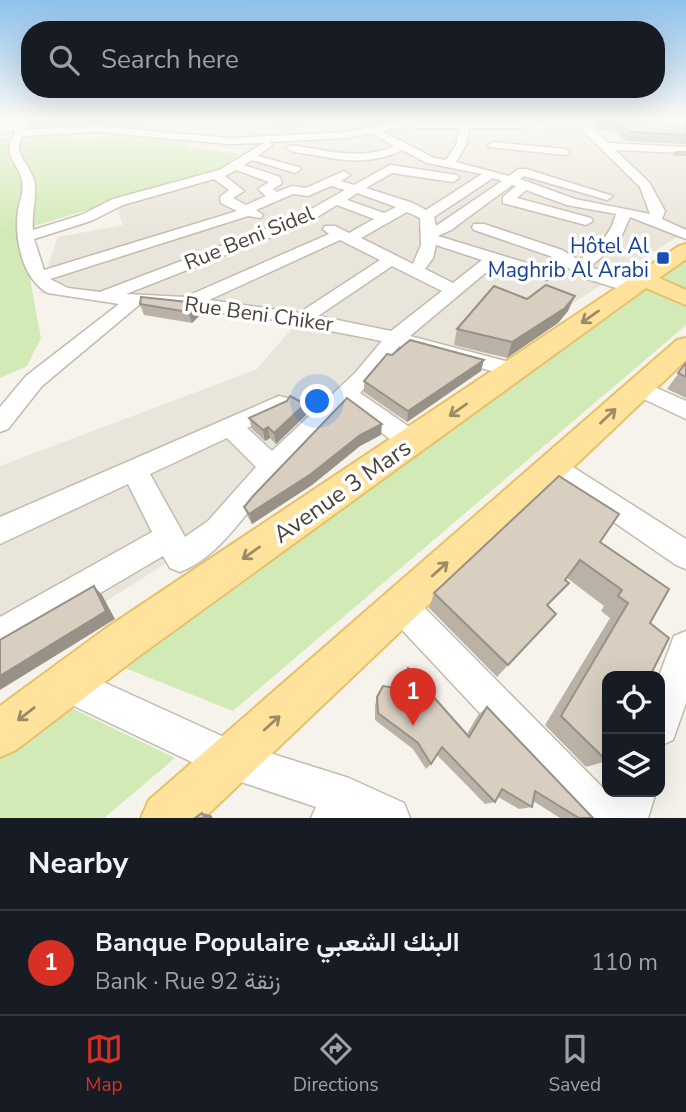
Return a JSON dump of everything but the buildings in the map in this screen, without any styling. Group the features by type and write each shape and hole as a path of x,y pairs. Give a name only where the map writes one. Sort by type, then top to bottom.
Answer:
{"main road":[{"name":"Avenue 3 Mars","path":"0,734 65,683 686,250"},
{"path":"638,283 684,295"},
{"path":"167,818 686,346"}],"street":[{"path":"16,157 29,185 25,212 28,236 39,277 143,262 276,197 294,190 308,192 335,180 351,171 360,157"},
{"path":"86,218 118,202 216,175 250,157"},
{"path":"251,157 335,180 408,206 427,216"},
{"path":"277,165 289,157"},
{"path":"301,171 313,157"},
{"path":"426,157 451,171"},
{"path":"451,171 456,157"},
{"path":"427,216 488,172 491,157"},
{"path":"526,157 508,197 509,201 589,221"},
{"path":"561,157 564,158 580,188 656,215 686,235"},
{"path":"616,157 649,189 656,215"},
{"path":"430,236 518,179 564,158"},
{"path":"237,166 277,181 264,189 309,216 452,289"},
{"path":"351,171 383,173 419,183 434,175 451,171 488,172 518,179 572,202 686,220"},
{"name":"Rue Beni Sidel","path":"104,296 143,262 280,229 309,216 383,173"},
{"path":"216,175 237,191 227,196 226,200 280,229"},
{"path":"28,236 191,188"},
{"path":"572,202 580,188"},
{"path":"336,200 386,219"},
{"path":"187,303 386,219 408,206"},
{"path":"550,239 563,227 583,231 596,207"},
{"path":"579,268 612,244 621,230 624,211"},
{"path":"415,271 427,257 430,236 427,216"},
{"path":"480,227 550,239 579,268 638,283"},
{"path":"430,236 494,258 543,281 566,257"},
{"path":"0,635 174,548 218,530 245,496 309,428 363,378 394,339 452,289 494,258"},
{"path":"303,318 392,259"},
{"name":"Rue Beni Chiker","path":"39,277 57,291 187,303 303,318 513,370"},
{"path":"0,423 34,381 136,299"},
{"path":"639,388 686,411"},
{"path":"346,394 412,442"},
{"path":"0,531 232,428 279,404"},
{"path":"232,428 273,468"},
{"path":"553,467 686,555"},
{"path":"135,472 198,590"},
{"path":"400,605 607,818"},
{"path":"665,712 686,648"},
{"path":"65,683 341,808 389,818"},
{"path":"627,818 634,797"}],"shaded area":[{"path":"239,157 686,157 686,231 77,620 0,673 0,466 257,369 301,318 39,293 58,237 123,225 115,204 232,170"}],"green space":[{"path":"0,157 236,157 217,171 21,230 41,338 27,366 0,378"},
{"path":"686,254 686,325 233,711 120,666"},
{"path":"63,704 175,758 104,818 0,818 0,745"}],"place":[{"name":"Hôtel Al Maghrib Al Arabi","path":"663,258"},
{"name":"Banque Populaire البنك الشعبي","path":"413,726"}]}
